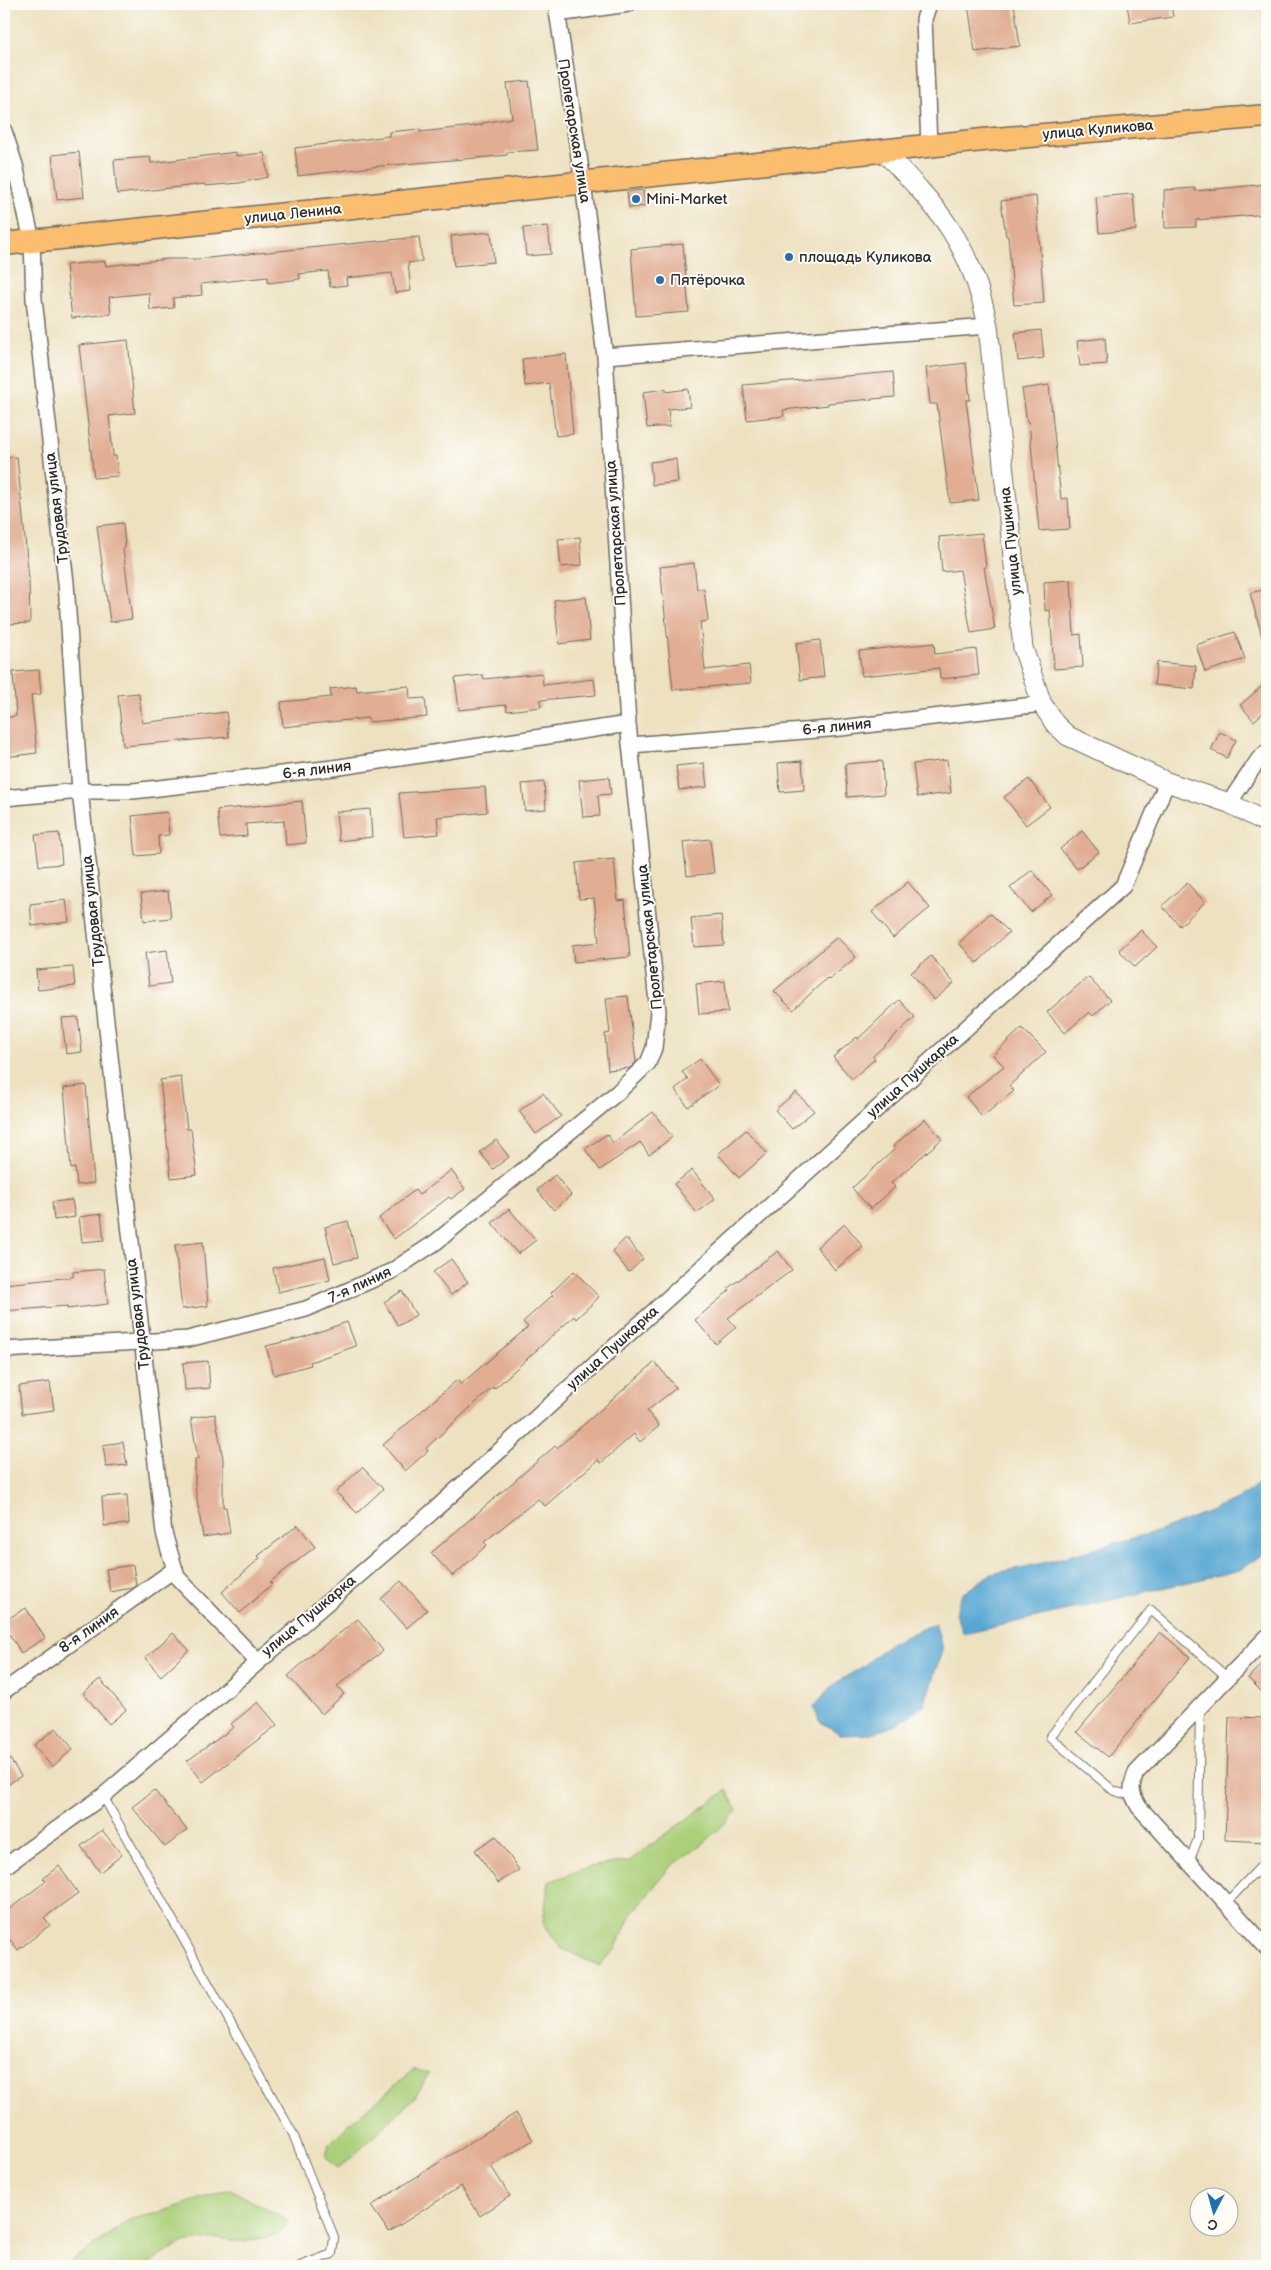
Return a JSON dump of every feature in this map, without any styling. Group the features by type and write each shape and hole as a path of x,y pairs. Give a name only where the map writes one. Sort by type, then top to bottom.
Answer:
{"main road":[{"name":"улица Куликова","path":"929,146 1267,116"},
{"path":"583,183 929,146"},
{"name":"улица Ленина","path":"4,244 583,183"}],"street":[{"path":"556,9 628,4"},
{"path":"929,4 924,19 929,146"},
{"name":"Пролетарская улица","path":"556,9 583,183 605,356 628,724 658,1012 654,1048 648,1063"},
{"name":"Трудовая улица","path":"4,131 15,165 32,241 34,299 66,583 80,791 164,1533 177,1577 257,1661"},
{"name":"улица Пушкина","path":"882,151 923,192 947,223 969,259 979,288 988,326 1023,648 1042,704 1055,724 1068,736 1167,782 1229,803 1267,823"},
{"path":"605,356 988,326"},
{"name":"6-я линия","path":"631,745 841,728 1042,704"},
{"name":"6-я линия","path":"4,798 80,791 133,791 333,768 628,724"},
{"path":"1229,803 1259,759 1267,752"},
{"name":"улица Пушкарка","path":"4,1867 103,1796 257,1661 431,1513 1123,886 1167,782"},
{"name":"7-я линия","path":"4,1350 188,1339 306,1310 392,1271 436,1242 618,1092 648,1063"},
{"name":"8-я линия","path":"4,1691 175,1569"},
{"path":"1267,1637 1136,1773 1131,1786 1132,1796 1139,1807 1267,1948"}],"lane":[{"path":"1132,1796 1114,1791 1050,1737 1151,1610 1228,1678"},
{"path":"1189,1862 1198,1839 1200,1707"},
{"path":"103,1796 293,2134 334,2237 332,2254 300,2266"},
{"path":"1226,1902 1267,1860"}],"green space":[{"path":"727,1790 737,1811 711,1837 669,1868 631,1915 614,1951 599,1966 561,1948 543,1922 549,1882 588,1867 629,1861"},
{"path":"415,2069 429,2074 414,2098 338,2168 326,2157 329,2144 354,2119"},
{"path":"230,2189 288,2221 280,2234 245,2242 217,2238 183,2243 144,2266 65,2266 129,2220 161,2212"}],"water":[{"path":"1267,1477 1267,1551 1240,1570 964,1634 955,1614 962,1594 991,1574 1043,1563 1162,1530 1237,1500"},
{"path":"935,1623 943,1648 924,1705 898,1724 872,1734 842,1735 819,1721 814,1707 834,1684 862,1667 889,1644"}],"building":[{"path":"968,4 1014,4 1020,46 975,52"},
{"path":"1127,4 1171,4 1173,17 1130,23"},
{"path":"529,81 538,150 507,152 507,155 381,166 298,176 295,148 389,136 389,132 420,129 420,132 482,125 482,123 512,118 507,83"},
{"path":"79,152 84,197 57,200 52,155"},
{"path":"236,152 236,156 264,153 268,177 239,183 205,186 205,184 117,194 114,160 150,157 151,163"},
{"path":"1267,184 1267,214 1196,220 1196,227 1165,228 1164,190 1195,188 1195,191"},
{"name":"Mini-Market","path":"643,190 645,206 629,208 627,192"},
{"path":"1133,194 1136,230 1099,233 1096,197"},
{"path":"1036,196 1044,303 1014,305 1008,236 1006,236 1001,201"},
{"path":"548,226 551,254 526,256 523,228"},
{"path":"491,232 494,262 454,266 451,236"},
{"path":"419,237 422,261 408,263 411,291 395,293 392,273 346,278 347,285 330,287 328,271 299,274 300,279 268,283 268,277 201,284 202,295 173,298 174,308 150,310 149,293 109,297 111,314 72,318 66,265 105,261 106,266 168,259 198,259"},
{"name":"Пятёрочка","path":"683,244 689,312 636,316 631,249"},
{"path":"1041,330 1044,358 1018,361 1015,333"},
{"path":"1105,338 1107,364 1080,366 1077,341"},
{"path":"128,340 135,413 109,416 113,456 116,456 118,476 94,478 79,345"},
{"path":"566,354 573,434 556,436 549,383 525,386 522,359"},
{"path":"966,363 970,400 966,400 979,500 950,503 937,404 930,404 926,368"},
{"path":"893,372 895,397 828,403 828,405 783,410 784,416 747,420 743,385"},
{"path":"1049,385 1061,499 1068,498 1070,529 1039,531 1029,422 1027,422 1022,389"},
{"path":"666,389 666,392 688,389 690,407 668,409 670,426 647,428 643,392"},
{"path":"17,457 29,579 30,623 10,624 8,601 4,601 4,458"},
{"path":"676,459 678,482 652,485 650,462"},
{"path":"123,523 125,548 123,548 132,619 110,622 97,526"},
{"path":"982,533 986,567 984,567 995,629 971,633 960,570 942,572 939,537"},
{"path":"580,537 582,565 561,567 558,539"},
{"path":"694,563 697,589 704,589 708,621 700,622 705,670 749,665 751,683 673,690 660,567"},
{"path":"1071,580 1074,635 1081,634 1083,667 1054,669 1050,610 1045,611 1044,582"},
{"path":"1267,589 1267,639 1263,639 1250,593"},
{"path":"586,597 590,640 559,644 554,600"},
{"path":"1235,632 1245,659 1205,672 1196,645"},
{"path":"820,640 824,677 800,680 796,643"},
{"path":"934,643 935,654 976,649 979,675 940,679 939,668 862,676 859,651"},
{"path":"1157,662 1196,666 1194,689 1154,685"},
{"path":"39,670 41,694 31,695 37,753 5,757 4,718 16,716 13,672"},
{"path":"542,673 543,685 594,679 596,695 540,700 541,707 507,711 506,705 459,710 455,678 483,675 484,679"},
{"path":"1267,682 1267,709 1254,721 1240,705"},
{"path":"356,686 357,691 409,686 410,699 425,698 427,717 369,722 368,718 283,727 281,702 331,697 330,689"},
{"path":"139,693 142,723 226,712 229,737 123,746 118,695"},
{"path":"1220,732 1236,740 1227,758 1211,750"},
{"path":"947,760 951,793 917,797 913,764"},
{"path":"802,761 804,790 780,792 778,763"},
{"path":"882,761 884,794 847,797 845,764"},
{"path":"704,763 707,787 679,790 676,766"},
{"path":"609,777 611,794 598,795 600,816 583,817 579,780"},
{"path":"1029,779 1050,807 1026,825 1004,797"},
{"path":"544,782 546,809 525,811 522,784"},
{"path":"485,787 487,812 437,817 439,834 404,837 399,793"},
{"path":"302,801 306,843 286,845 284,821 246,824 247,836 220,838 217,810"},
{"path":"370,809 372,837 339,841 336,812"},
{"path":"167,812 169,835 158,836 159,854 136,856 132,816"},
{"path":"1082,831 1099,852 1077,869 1060,849"},
{"path":"59,833 62,864 39,866 35,835"},
{"path":"710,839 714,873 687,876 683,842"},
{"path":"614,859 618,901 625,900 630,957 574,962 572,945 599,942 594,898 579,899 576,863"},
{"path":"1032,870 1052,895 1031,912 1010,888"},
{"path":"908,882 930,908 893,938 872,912"},
{"path":"1187,883 1205,902 1180,926 1162,906"},
{"path":"168,891 171,918 144,921 141,894"},
{"path":"66,900 69,922 32,926 30,904"},
{"path":"990,913 1009,932 977,963 959,943"},
{"path":"721,915 724,945 694,947 691,918"},
{"path":"1141,930 1157,947 1135,967 1119,950"},
{"path":"837,937 856,957 829,980 827,978 793,1010 774,991"},
{"path":"167,950 171,983 149,986 145,953"},
{"path":"931,956 954,983 934,1000 911,973"},
{"path":"73,967 75,986 38,990 36,970"},
{"path":"1088,977 1110,1000 1093,1016 1089,1012 1065,1033 1047,1012"},
{"path":"725,981 728,1012 699,1014 696,984"},
{"path":"628,996 636,1062 630,1068 608,1070 605,1034 610,1033 606,998"},
{"path":"899,1000 915,1017 873,1056 875,1059 852,1079 833,1057 857,1037 858,1039"},
{"path":"78,1017 82,1052 66,1054 62,1018"},
{"path":"1022,1028 1046,1052 1009,1086 1014,1091 982,1117 966,1097 1004,1066 993,1055"},
{"path":"700,1059 719,1085 688,1107 675,1089 688,1079 682,1072"},
{"path":"181,1077 187,1129 191,1129 197,1175 171,1178 160,1080"},
{"path":"86,1085 94,1183 77,1185 75,1168 71,1169 64,1088"},
{"path":"796,1092 814,1111 792,1129 775,1110"},
{"path":"543,1093 561,1116 536,1134 519,1111"},
{"path":"653,1112 672,1137 649,1155 640,1142 600,1170 585,1149 607,1134 613,1143"},
{"path":"925,1119 942,1139 891,1183 895,1187 871,1209 852,1188 895,1149 893,1146"},
{"path":"746,1130 767,1153 739,1178 718,1154"},
{"path":"496,1140 509,1157 493,1169 480,1152"},
{"path":"451,1170 465,1189 451,1199 449,1197 394,1239 379,1218 415,1190 419,1195"},
{"path":"692,1170 715,1199 697,1213 674,1184"},
{"path":"555,1175 571,1195 554,1210 537,1190"},
{"path":"72,1200 75,1217 54,1220 52,1202"},
{"path":"509,1209 536,1240 518,1254 492,1223"},
{"path":"101,1214 104,1240 82,1242 79,1217"},
{"path":"348,1221 357,1258 334,1263 325,1227"},
{"path":"845,1224 863,1247 835,1270 817,1247"},
{"path":"626,1238 643,1259 629,1272 612,1251"},
{"path":"203,1242 208,1306 182,1309 175,1245"},
{"path":"778,1251 792,1270 728,1318 736,1327 716,1344 695,1320 730,1290 728,1288"},
{"path":"325,1257 330,1280 278,1292 273,1268"},
{"path":"451,1259 468,1282 451,1295 433,1272"},
{"path":"104,1269 108,1304 67,1309 67,1306 4,1311 4,1284 73,1277 73,1272"},
{"path":"574,1271 599,1297 576,1319 574,1316 494,1389 493,1387 426,1448 428,1451 405,1471 383,1445 457,1380 461,1384 528,1327 523,1322 553,1295 551,1293"},
{"path":"402,1291 416,1315 398,1326 384,1302"},
{"path":"347,1322 356,1346 310,1362 311,1365 274,1375 266,1346 304,1337"},
{"path":"208,1361 210,1388 185,1390 183,1363"},
{"path":"655,1362 676,1388 647,1411 659,1426 640,1442 634,1434 601,1463 598,1460 545,1506 538,1499 484,1542 487,1545 453,1576 431,1553 555,1446 557,1448"},
{"path":"50,1382 54,1410 22,1414 19,1386"},
{"path":"215,1414 223,1459 223,1507 226,1507 230,1533 203,1537 195,1486 195,1459 198,1459 191,1418"},
{"path":"123,1442 127,1465 106,1467 103,1445"},
{"path":"362,1467 383,1489 357,1513 336,1492"},
{"path":"127,1495 129,1524 104,1526 102,1497"},
{"path":"298,1525 315,1547 270,1582 272,1584 240,1613 222,1592 260,1558 258,1556"},
{"path":"133,1565 136,1585 132,1588 110,1592 106,1569"},
{"path":"401,1581 427,1610 407,1628 381,1599"},
{"path":"26,1608 45,1638 21,1653 4,1625 4,1621"},
{"path":"358,1619 383,1651 337,1686 344,1694 322,1714 288,1676"},
{"path":"1160,1632 1190,1657 1108,1757 1077,1732"},
{"path":"173,1633 189,1650 161,1676 145,1658"},
{"path":"1267,1658 1267,1697 1248,1678"},
{"path":"100,1679 126,1710 109,1724 83,1693"},
{"path":"258,1702 277,1725 203,1782 187,1761 234,1727 231,1724"},
{"path":"1229,1717 1267,1718 1267,1842 1225,1840"},
{"path":"56,1728 73,1749 52,1767 34,1745"},
{"path":"4,1750 21,1776 4,1787"},
{"path":"154,1790 187,1830 165,1847 132,1807"},
{"path":"102,1830 122,1855 100,1872 81,1846"},
{"path":"496,1836 519,1870 498,1883 475,1850"},
{"path":"59,1866 78,1893 44,1918 50,1925 18,1950 4,1932 4,1913 46,1881 43,1878"},
{"path":"516,2113 533,2140 491,2166 510,2196 480,2216 461,2186 389,2232 371,2206"}],"place":[{"name":"Mini-Market","path":"636,199"},
{"name":"площадь Куликова","path":"789,257"},
{"name":"Пятёрочка","path":"660,280"}]}
